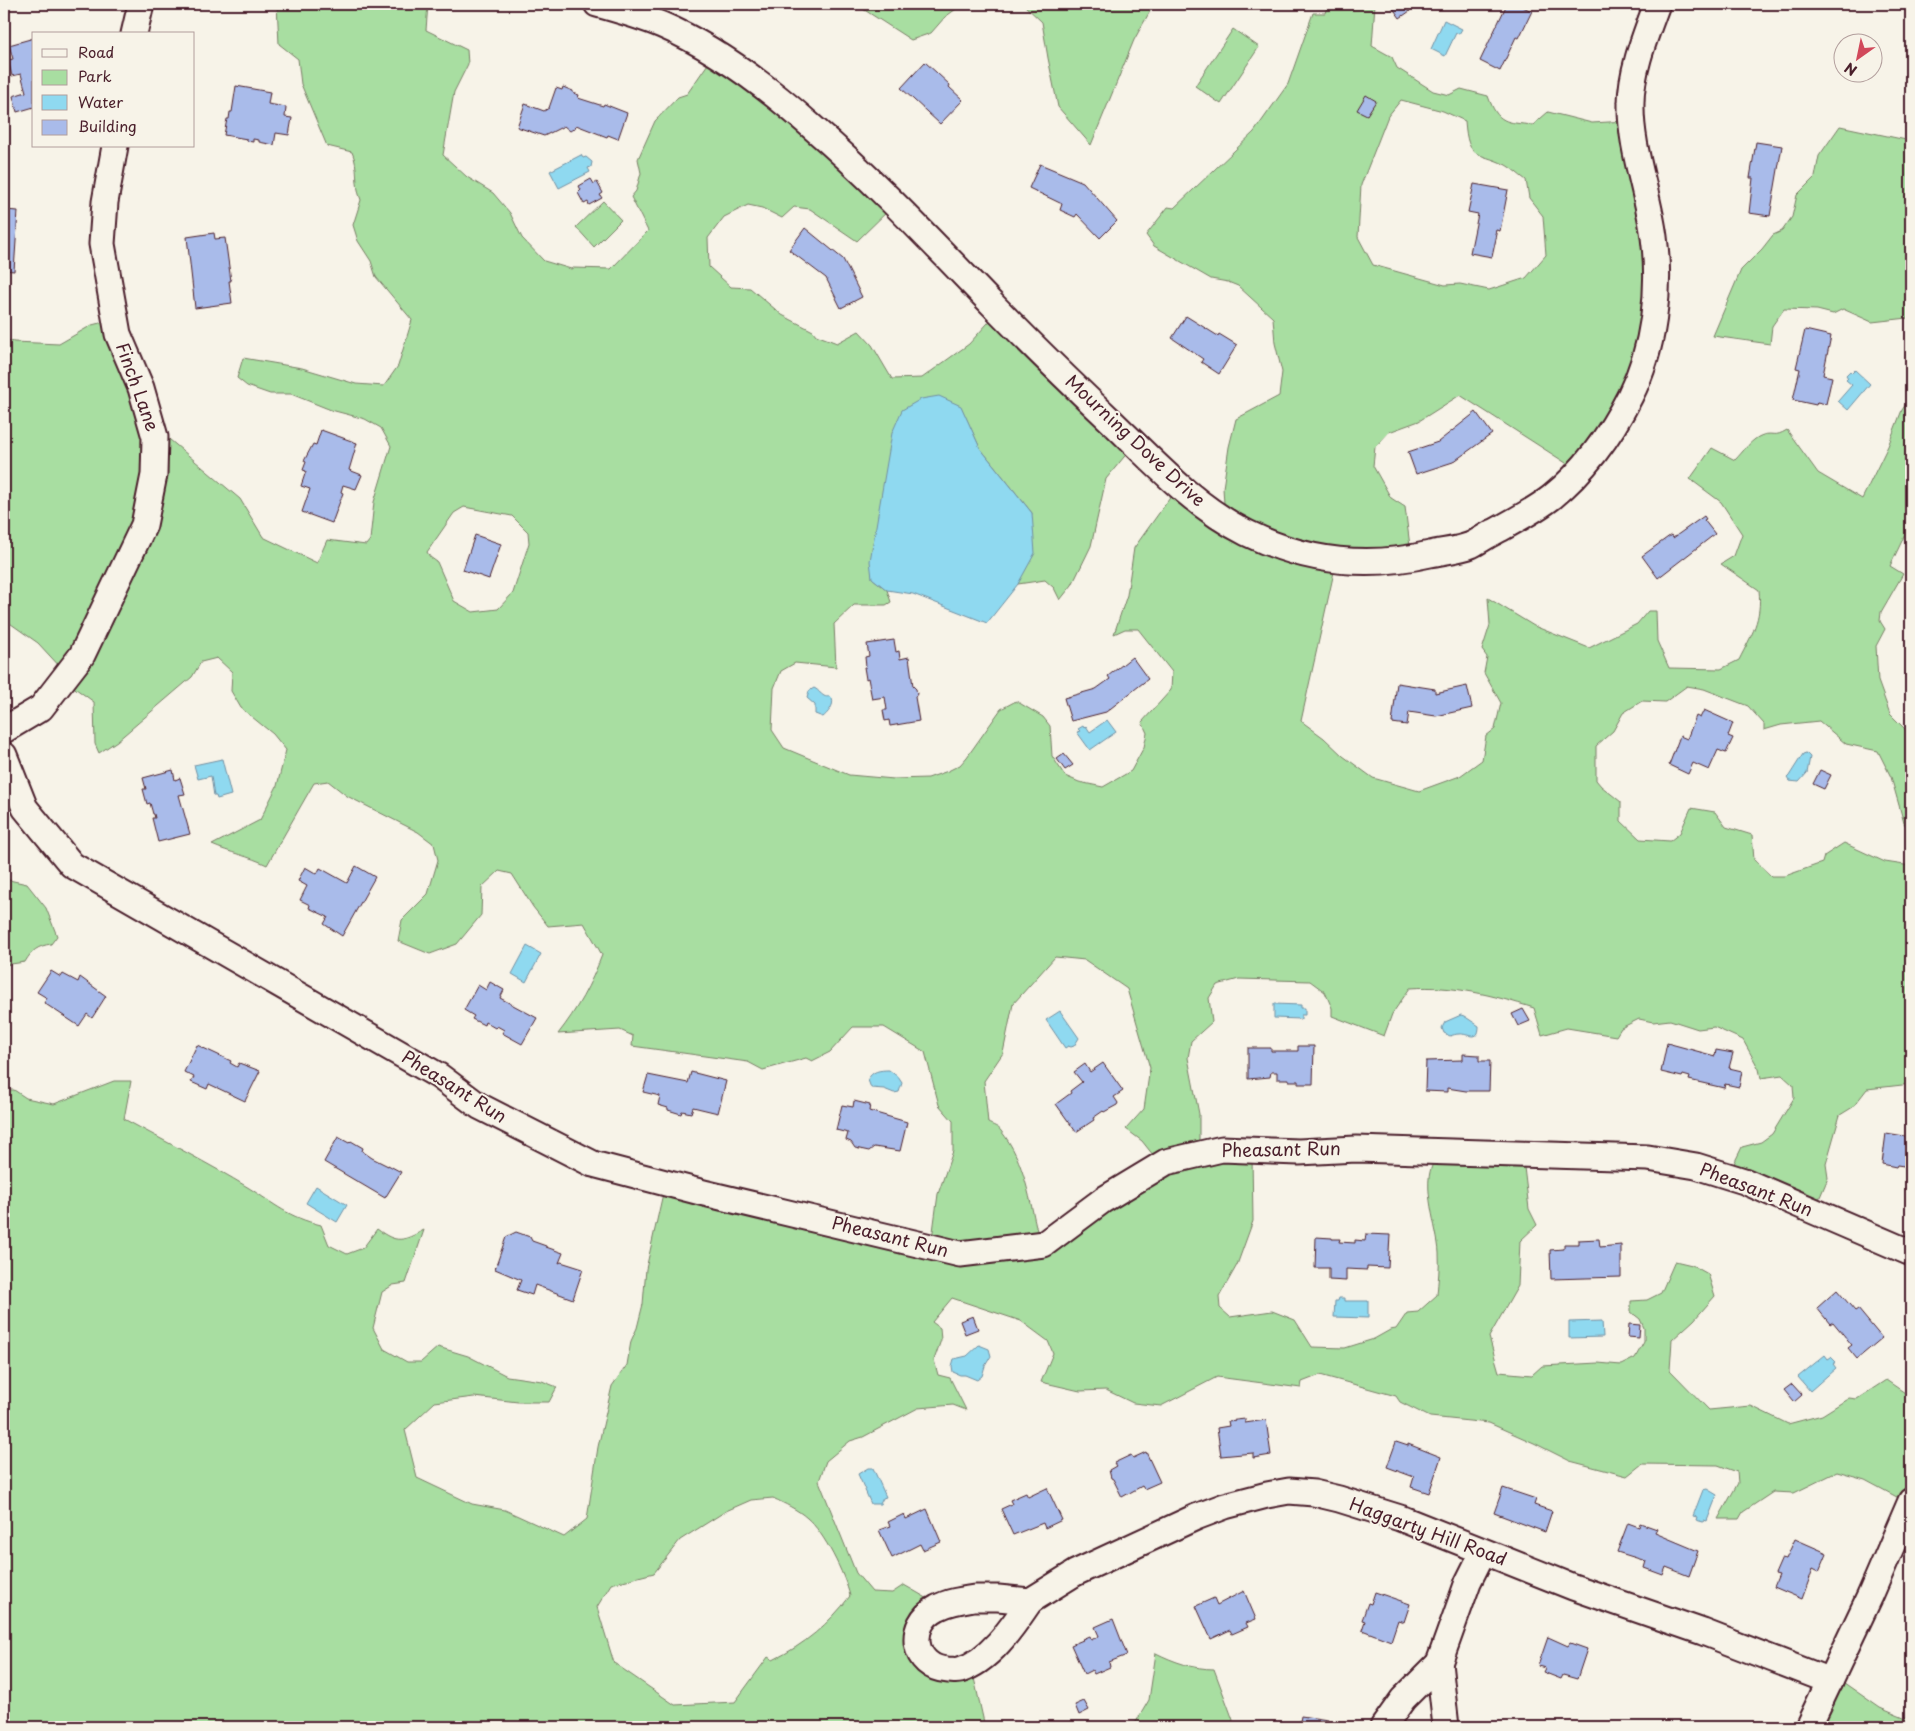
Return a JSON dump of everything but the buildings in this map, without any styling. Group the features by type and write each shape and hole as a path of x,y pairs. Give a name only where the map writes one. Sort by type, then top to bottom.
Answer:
{"street":[{"path":"134,32 141,4"},
{"name":"Mourning Dove Drive","path":"597,4 632,14 665,27 698,44 729,62 792,109 858,166 1073,385 1192,497 1232,524 1281,548 1324,559 1352,563 1409,559 1470,545 1524,515 1551,498 1576,475 1599,448 1632,394 1650,339 1657,288 1654,236 1636,155 1631,100 1639,56 1657,4"},
{"name":"Finch Lane","path":"4,730 40,708 82,655 144,525 154,475 156,438 141,388 118,334 102,244 105,202 115,148"},
{"name":"Pheasant Run","path":"4,755 25,808 72,865 440,1076 479,1106 593,1164 960,1254 1044,1244 1103,1200 1166,1162 1222,1149 1299,1152 1356,1149 1648,1158 1696,1166 1744,1181 1911,1253"},
{"name":"Haggarty Hill Road","path":"1030,1601 1075,1574 1196,1516 1250,1499 1289,1491 1314,1493 1400,1518 1573,1587 1703,1632 1830,1681"},
{"path":"1808,1727 1870,1596 1911,1501"},
{"path":"1382,1727 1403,1699 1439,1663 1468,1582 1483,1552"},
{"path":"1439,1663 1446,1727"}],"green space":[{"path":"277,4 428,4 426,30 467,50 468,64 454,92 443,155 467,177 493,193 510,213 522,238 544,261 571,269 611,269 648,231 631,197 636,191 641,173 638,159 655,121 678,97 687,94 712,58 893,206 857,241 810,209 794,207 782,218 762,208 748,205 724,217 708,238 709,267 731,287 750,288 782,315 813,331 816,335 837,343 859,331 872,345 892,379 922,378 969,344 996,314 1133,446 1106,479 1091,546 1072,585 1060,600 1054,588 1045,580 1018,584 1032,513 980,448 961,407 872,578 887,590 891,602 886,605 854,605 834,624 836,667 795,663 781,671 774,688 772,730 784,748 849,775 894,779 928,778 960,765 1001,709 1016,701 1043,717 1050,726 1052,756 1065,776 1079,782 1103,787 1131,771 1144,747 1147,733 1142,722 1171,690 1172,672 1138,629 1125,629 1114,634 1127,595 1134,548 1177,488 1225,519 1223,488 1229,447 1236,419 1279,396 1282,372 1275,343 1273,318 1238,286 1211,279 1154,246 1146,235 1168,207 1174,208 1254,132 1288,84 1313,13 1325,13 1328,4 1375,4 1372,46 1392,57 1397,68 1433,91 1449,95 1461,89 1488,96 1495,112 1504,120 1533,125 1548,112 1592,123 1626,121 1654,318 1580,472 1460,395 1419,421 1389,432 1375,447 1373,466 1391,498 1405,507 1411,554 1336,563 1301,721 1373,778 1419,791 1460,776 1482,760 1486,736 1495,729 1501,703 1484,673 1487,657 1482,650 1490,625 1488,598 1534,626 1589,648 1637,624 1648,611 1656,611 1657,641 1669,668 1721,669 1739,660 1755,626 1760,601 1759,590 1721,564 1734,556 1742,534 1721,502 1690,479 1712,448 1735,460 1751,442 1759,437 1767,434 1779,434 1787,430 1818,473 1862,499 1888,446 1902,410 1911,397 1911,522 1890,566 1903,574 1881,612 1880,621 1885,629 1876,646 1878,681 1890,714 1911,735 1911,833 1904,823 1891,777 1878,751 1846,744 1819,721 1781,725 1764,730 1764,724 1748,706 1704,689 1687,686 1665,702 1642,701 1623,713 1613,731 1596,746 1596,780 1621,802 1621,821 1640,839 1670,841 1680,833 1691,808 1715,812 1726,827 1752,835 1754,860 1771,876 1785,876 1822,863 1824,856 1844,843 1885,862 1911,866 1911,1084 1867,1089 1853,1107 1840,1115 1826,1164 1828,1178 1812,1216 1724,1184 1742,1147 1761,1142 1772,1134 1794,1098 1793,1085 1782,1075 1761,1078 1759,1069 1743,1040 1714,1027 1698,1029 1670,1020 1653,1022 1639,1019 1621,1028 1616,1036 1567,1028 1542,1035 1534,1008 1473,992 1426,987 1410,988 1392,1014 1384,1036 1332,1016 1332,1008 1325,992 1310,981 1239,979 1217,985 1209,998 1212,1022 1191,1041 1188,1058 1199,1114 1199,1150 1252,1156 1253,1221 1237,1265 1219,1297 1220,1308 1230,1317 1272,1311 1295,1320 1312,1347 1345,1348 1374,1339 1390,1330 1396,1329 1407,1313 1418,1312 1437,1295 1439,1253 1429,1194 1430,1171 1434,1162 1523,1159 1529,1209 1537,1225 1520,1241 1518,1286 1489,1337 1499,1372 1532,1375 1542,1366 1598,1363 1621,1365 1635,1358 1644,1342 1644,1328 1640,1319 1631,1312 1631,1301 1647,1300 1661,1293 1675,1261 1692,1265 1708,1274 1715,1296 1694,1320 1672,1340 1670,1370 1709,1410 1751,1406 1788,1424 1822,1415 1849,1398 1857,1399 1886,1380 1911,1397 1910,1504 1865,1480 1837,1472 1794,1493 1773,1492 1743,1512 1739,1519 1718,1519 1738,1483 1737,1472 1718,1465 1642,1464 1627,1476 1570,1461 1489,1423 1430,1417 1400,1402 1396,1396 1320,1375 1302,1382 1301,1388 1217,1377 1161,1406 1133,1403 1106,1390 1080,1391 1041,1382 1053,1353 1048,1341 1021,1321 952,1298 932,1322 940,1328 941,1340 934,1360 938,1375 950,1378 966,1410 953,1405 918,1408 863,1437 850,1441 826,1461 819,1481 856,1573 872,1592 892,1593 904,1585 937,1604 928,1624 929,1641 934,1649 947,1661 967,1665 974,1678 985,1727 4,1727 4,1090 14,1090 26,1098 54,1104 114,1081 131,1081 124,1119 218,1170 291,1214 321,1225 329,1245 347,1254 363,1248 377,1229 395,1239 411,1237 424,1230 406,1283 393,1285 382,1292 373,1328 384,1349 407,1362 421,1362 438,1347 468,1356 507,1376 542,1381 557,1387 549,1402 518,1402 474,1397 435,1402 405,1430 417,1478 472,1504 505,1510 564,1537 587,1519 598,1447 612,1386 627,1365 631,1341 637,1328 643,1304 646,1269 664,1189 932,1239 938,1194 953,1151 953,1121 939,1105 925,1052 884,1027 853,1027 830,1052 812,1061 806,1058 763,1070 748,1062 632,1046 633,1036 620,1030 558,1034 583,996 602,955 584,923 548,926 533,907 512,874 499,871 482,887 481,915 457,944 430,954 398,941 402,920 428,894 438,860 434,844 418,832 347,796 328,781 314,783 267,865 212,845 260,820 277,786 286,750 273,734 241,708 231,691 232,672 217,658 201,662 192,677 117,741 99,753 95,744 94,702 61,678 62,669 38,643 4,619 4,339 14,342 59,344 92,325 119,318 163,434 240,499 263,537 317,563 327,540 366,545 370,540 374,502 391,446 381,428 365,419 331,410 291,394 270,394 247,386 237,378 243,358 302,368 356,384 384,386 398,366 412,320 376,277 371,261 358,241 353,225 361,200 352,152 327,146 301,84 298,59 279,44","holes":["1401,100 1443,111 1465,121 1469,143 1476,153 1506,165 1526,180 1529,198 1543,216 1546,255 1526,278 1489,290 1460,284 1445,285 1373,265 1358,237 1361,185 1388,116","464,507 512,516 528,532 529,543 513,593 498,609 473,612 454,601 437,562 427,552 454,513","1055,957 1085,960 1127,989 1150,1068 1144,1109 1126,1129 1142,1141 1161,1165 1089,1227 1079,1232 1039,1239 1026,1182 1016,1155 1000,1130 988,1123 984,1081 1003,1053 1013,1004","773,1498 795,1509 807,1518 827,1543 844,1577 850,1596 825,1625 805,1641 773,1660 768,1657 735,1702 675,1705 614,1663 597,1607 611,1584 654,1573 680,1540 726,1511 751,1500"]},
{"path":"865,4 963,4 945,17 931,33 911,40 863,9"},
{"path":"1023,4 1154,4 1134,40 1091,145 1058,107 1042,22"},
{"path":"1233,29 1259,47 1221,104 1195,86"},
{"path":"1840,126 1911,141 1911,319 1872,322 1843,309 1833,314 1817,310 1784,309 1772,326 1770,344 1713,336 1741,270 1773,235 1782,231 1792,217 1797,195 1815,177 1819,156"},
{"path":"603,201 621,220 594,247 576,227"},
{"path":"9,880 27,884 46,908 57,936 51,944 39,947 30,954 25,962 4,965 4,887"},
{"path":"1156,1653 1184,1664 1214,1669 1233,1720 1231,1727 1124,1727 1136,1722 1149,1700"},
{"path":"1837,1678 1880,1708 1911,1721 1911,1727 1809,1727"}],"water":[{"path":"1444,20 1462,29 1459,34 1456,33 1445,56 1431,49"},
{"path":"581,155 592,162 591,167 588,168 590,172 559,188 550,171"},
{"path":"1855,370 1870,384 1848,410 1838,401 1852,385 1846,380 1848,378 1846,375 1850,371 1852,373"},
{"path":"939,396 961,406 980,448 1032,513 1035,553 1018,584 987,623 913,594 887,590 872,578 870,561 892,433 902,410 921,399"},
{"path":"814,688 825,697 830,697 833,701 832,707 823,717 815,714 815,705 807,698 809,691"},
{"path":"1107,720 1116,732 1090,750 1077,732 1080,731 1078,729 1086,726 1090,732"},
{"path":"1806,753 1810,757 1807,773 1799,782 1789,781 1787,778 1803,754"},
{"path":"222,759 231,795 217,799 214,796 211,776 198,779 194,765"},
{"path":"527,946 541,954 526,982 512,974"},
{"path":"1274,1004 1301,1005 1301,1008 1305,1008 1305,1015 1301,1015 1301,1019 1274,1018"},
{"path":"1060,1011 1079,1038 1074,1046 1065,1048 1046,1020"},
{"path":"1461,1015 1479,1026 1479,1031 1475,1036 1458,1034 1450,1036 1444,1033 1442,1028 1445,1022"},
{"path":"889,1070 902,1083 899,1092 894,1093 884,1089 871,1088 868,1080 871,1075 879,1071"},
{"path":"316,1186 347,1205 337,1222 306,1203"},
{"path":"1339,1298 1344,1298 1344,1301 1368,1301 1368,1318 1334,1317 1335,1301 1338,1301"},
{"path":"1602,1321 1603,1337 1569,1338 1569,1322"},
{"path":"979,1345 989,1349 991,1356 982,1376 977,1380 953,1372 954,1359 967,1356"},
{"path":"1825,1355 1828,1359 1831,1357 1836,1362 1833,1364 1836,1368 1810,1391 1798,1377"},
{"path":"868,1468 873,1468 886,1497 883,1498 880,1504 871,1504 858,1474"},
{"path":"1707,1489 1717,1495 1707,1521 1704,1520 1703,1522 1696,1520 1697,1517 1693,1516 1703,1490"}]}
